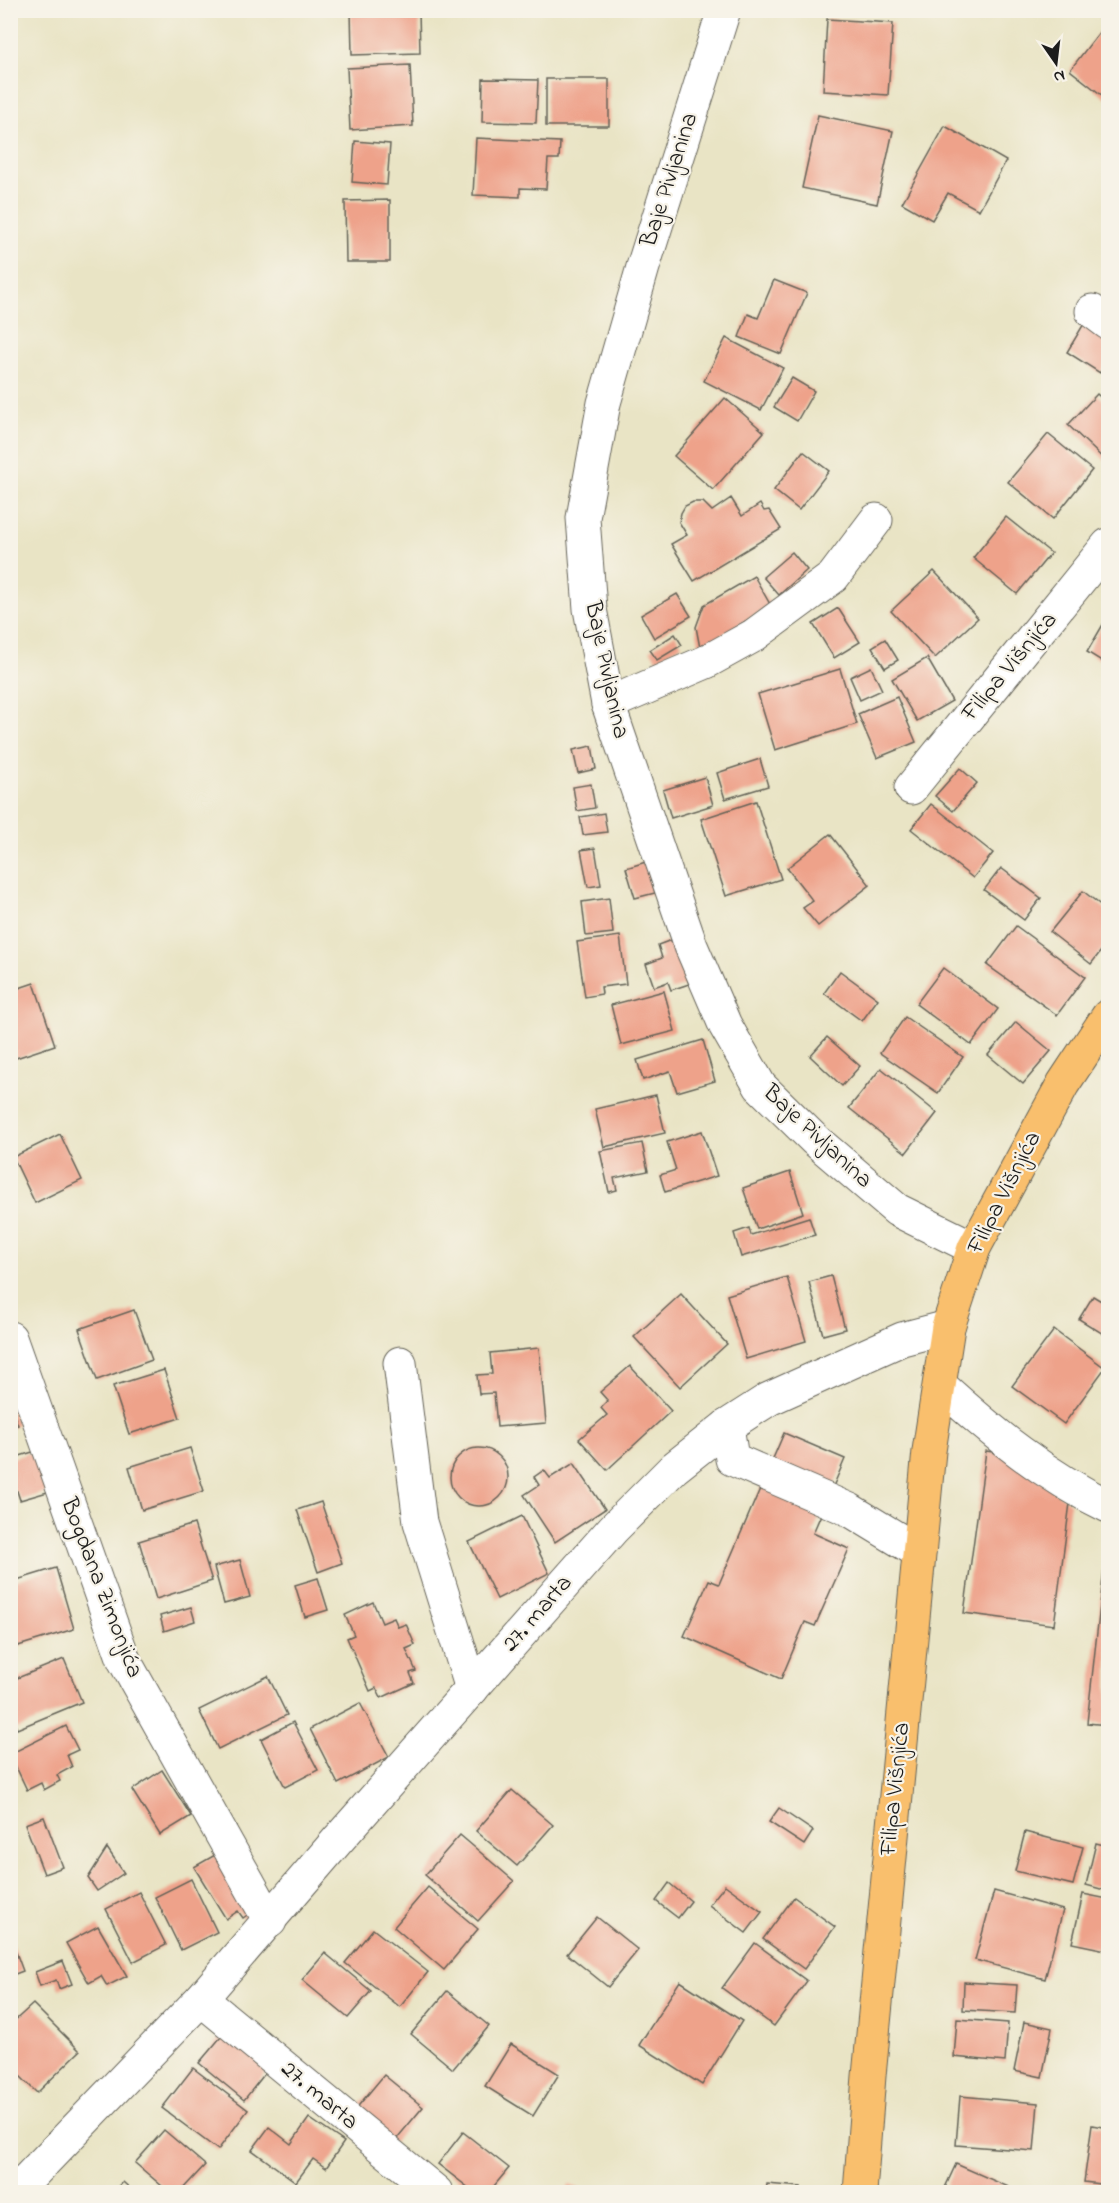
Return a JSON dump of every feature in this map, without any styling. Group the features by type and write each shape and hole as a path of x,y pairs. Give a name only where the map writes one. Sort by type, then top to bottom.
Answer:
{"main road":[{"name":"Filipa Višnjića","path":"860,2193 869,2076 929,1451 941,1386 948,1327 974,1248 1062,1084 1108,1016"}],"street":[{"name":"Baje Pivljanina","path":"724,10 643,267 604,404 584,518 590,609 608,704 691,946 725,1025 760,1086 815,1140 897,1210 974,1248"},
{"path":"608,704 706,662 753,636 833,577 876,520"},
{"name":"Filipa Višnjića","path":"911,788 1108,545"},
{"name":"27. marta","path":"15,2193 201,1998 613,1528 674,1468 727,1426 769,1399 902,1339 948,1327"},
{"name":"Bogdana Zimonjića","path":"10,1338 124,1660 270,1921"},
{"path":"400,1363 420,1522 472,1689"},
{"path":"941,1386 1004,1442 1073,1489 1108,1506"},
{"path":"727,1426 732,1458 850,1510 919,1552"},
{"name":"27. marta","path":"201,1998 436,2193"}],"building":[{"path":"351,10 419,10 420,53 352,55"},
{"path":"827,19 893,23 888,95 823,91"},
{"path":"1100,31 1108,38 1108,100 1070,70"},
{"path":"410,65 413,126 350,130 347,68"},
{"path":"483,79 538,80 536,123 482,122"},
{"path":"546,79 609,79 609,126 546,126"},
{"path":"818,115 893,131 877,204 802,188"},
{"path":"945,126 1006,161 979,210 948,193 932,220 902,203"},
{"path":"476,138 560,142 559,159 548,159 546,189 520,188 520,197 473,195"},
{"path":"355,141 390,144 387,185 352,182"},
{"path":"390,200 390,262 346,262 345,201"},
{"path":"774,280 807,293 781,354 739,337 748,314 758,318"},
{"path":"1085,322 1108,336 1108,360 1100,373 1067,352"},
{"path":"726,338 783,368 761,410 704,381"},
{"path":"792,378 814,391 797,421 774,407"},
{"path":"1097,394 1108,404 1108,463 1068,425"},
{"path":"725,398 764,432 713,490 674,456"},
{"path":"1048,434 1092,470 1053,519 1008,482"},
{"path":"803,451 829,471 799,510 774,490"},
{"path":"731,498 742,516 760,504 764,511 769,510 781,529 694,581 671,544 687,535 679,522 681,513 685,506 693,502 703,502 712,511"},
{"path":"1006,517 1051,553 1017,594 973,558"},
{"path":"792,552 807,570 779,595 763,577"},
{"path":"934,571 978,618 935,658 891,611"},
{"path":"754,576 771,606 700,648 696,627 704,605"},
{"path":"677,594 691,616 654,638 641,615"},
{"path":"838,608 860,642 834,658 813,624"},
{"path":"1108,616 1108,665 1087,652"},
{"path":"675,634 682,645 657,660 650,650"},
{"path":"885,639 898,660 885,668 872,647"},
{"path":"927,658 952,701 917,721 892,679"},
{"path":"871,667 882,690 860,700 850,677"},
{"path":"840,669 857,724 775,750 758,694"},
{"path":"897,697 916,742 877,758 858,714"},
{"path":"592,746 596,769 578,773 573,750"},
{"path":"760,759 768,786 725,799 717,773"},
{"path":"960,768 977,783 953,811 935,796"},
{"path":"705,777 713,805 671,818 663,790"},
{"path":"591,784 595,808 577,811 573,787"},
{"path":"756,801 781,879 726,896 701,819"},
{"path":"931,804 993,853 973,878 911,829"},
{"path":"604,813 607,832 583,835 580,817"},
{"path":"830,834 870,885 818,926 803,908 813,901 787,868"},
{"path":"595,848 601,885 588,887 581,850"},
{"path":"646,862 655,893 635,898 626,868"},
{"path":"1001,868 1041,898 1024,920 984,890"},
{"path":"1083,891 1108,911 1108,942 1091,964 1050,932"},
{"path":"609,898 613,933 586,936 582,902"},
{"path":"1016,926 1085,977 1057,1015 987,965"},
{"path":"620,936 626,984 601,987 602,994 585,997 577,942"},
{"path":"674,939 689,984 671,990 668,982 654,987 646,964 662,958 658,945"},
{"path":"943,968 998,1009 971,1045 916,1004"},
{"path":"840,971 878,999 862,1021 824,993"},
{"path":"34,983 55,1045 16,1058 10,1041 10,991"},
{"path":"664,991 675,1031 621,1045 611,1005"},
{"path":"905,1017 963,1057 938,1093 880,1053"},
{"path":"1016,1022 1051,1051 1023,1084 988,1055"},
{"path":"827,1037 860,1066 842,1086 810,1056"},
{"path":"703,1040 715,1081 677,1092 670,1071 643,1080 637,1060"},
{"path":"881,1068 937,1113 906,1153 849,1108"},
{"path":"656,1095 665,1133 604,1147 595,1109"},
{"path":"702,1131 717,1176 665,1192 660,1175 676,1170 667,1142"},
{"path":"60,1134 82,1180 35,1203 13,1157"},
{"path":"642,1143 648,1171 614,1178 617,1190 609,1192 600,1151"},
{"path":"790,1172 803,1213 757,1229 743,1188"},
{"path":"809,1217 815,1235 741,1257 734,1233 749,1228 751,1235"},
{"path":"831,1276 845,1329 823,1335 809,1282"},
{"path":"787,1277 806,1341 746,1359 727,1295"},
{"path":"681,1294 727,1344 680,1387 634,1337"},
{"path":"1093,1296 1108,1305 1108,1337 1079,1319"},
{"path":"134,1310 152,1360 97,1380 79,1329"},
{"path":"1054,1330 1105,1368 1064,1424 1012,1386"},
{"path":"539,1348 546,1423 497,1427 494,1393 479,1394 477,1375 492,1374 490,1353"},
{"path":"630,1366 671,1411 607,1470 579,1439 607,1415 601,1408 608,1401 600,1392"},
{"path":"164,1370 180,1418 129,1434 113,1386"},
{"path":"10,1405 18,1425 10,1428"},
{"path":"784,1433 845,1459 813,1533 849,1549 815,1626 805,1622 781,1679 684,1636 709,1580 719,1584"},
{"path":"190,1448 204,1491 142,1510 129,1467"},
{"path":"479,1448 495,1453 503,1461 508,1477 503,1493 495,1501 479,1506 463,1501 455,1493 450,1477 455,1461 463,1453"},
{"path":"39,1450 51,1491 20,1500 17,1491 10,1493 10,1459"},
{"path":"986,1451 1006,1454 1070,1503 1054,1625 964,1613"},
{"path":"574,1463 605,1509 555,1542 524,1495 539,1485 534,1477 544,1470 550,1478"},
{"path":"321,1502 342,1563 318,1572 297,1510"},
{"path":"522,1516 549,1573 497,1599 469,1542"},
{"path":"194,1524 212,1581 156,1599 139,1541"},
{"path":"1106,1551 1108,1551 1108,1725 1087,1723"},
{"path":"240,1560 250,1597 224,1604 214,1567"},
{"path":"56,1568 74,1629 18,1646 10,1622 10,1582"},
{"path":"318,1578 328,1610 305,1617 295,1585"},
{"path":"373,1602 382,1623 394,1618 398,1627 406,1624 415,1645 406,1649 416,1671 410,1673 414,1683 381,1698 376,1688 370,1691 347,1638 354,1635 345,1615"},
{"path":"191,1607 195,1621 164,1631 160,1616"},
{"path":"64,1659 82,1702 17,1729 10,1713 10,1681"},
{"path":"268,1676 287,1715 218,1749 199,1710"},
{"path":"360,1703 389,1757 338,1784 310,1729"},
{"path":"293,1722 318,1770 285,1787 261,1739"},
{"path":"66,1726 78,1750 67,1755 72,1767 57,1775 60,1781 44,1790 41,1783 27,1790 10,1754"},
{"path":"162,1770 191,1816 160,1835 132,1790"},
{"path":"512,1790 553,1825 517,1866 476,1831"},
{"path":"779,1808 813,1831 804,1845 769,1822"},
{"path":"44,1817 63,1867 44,1874 25,1824"},
{"path":"1025,1832 1083,1847 1073,1885 1015,1871"},
{"path":"460,1835 514,1881 478,1921 425,1875"},
{"path":"1096,1843 1108,1846 1108,1891 1086,1885"},
{"path":"107,1848 124,1873 97,1891 88,1878"},
{"path":"222,1851 257,1908 243,1918 238,1911 226,1919 194,1867"},
{"path":"191,1879 217,1932 181,1950 155,1897"},
{"path":"669,1883 691,1901 678,1918 656,1901"},
{"path":"725,1885 762,1912 746,1933 709,1905"},
{"path":"428,1887 478,1929 444,1970 394,1927"},
{"path":"994,1891 1063,1910 1045,1979 975,1960"},
{"path":"139,1892 166,1945 133,1962 106,1909"},
{"path":"1083,1894 1108,1899 1106,1950 1072,1943"},
{"path":"794,1897 835,1927 804,1969 763,1939"},
{"path":"597,1917 638,1950 608,1987 567,1954"},
{"path":"98,1926 127,1976 107,1986 101,1976 89,1983 66,1943"},
{"path":"373,1929 428,1972 400,2007 345,1963"},
{"path":"10,1936 23,1971 10,1976"},
{"path":"755,1943 807,1981 774,2026 722,1988"},
{"path":"325,1953 371,1991 348,2018 302,1980"},
{"path":"63,1961 72,1984 59,1989 56,1980 40,1986 35,1972"},
{"path":"680,1981 742,2021 702,2085 639,2045"},
{"path":"964,1982 1017,1985 1015,2013 963,2010"},
{"path":"447,1991 489,2026 453,2069 411,2034"},
{"path":"33,2004 80,2051 37,2093 10,2066 10,2025"},
{"path":"957,2019 1008,2023 1005,2062 954,2057"},
{"path":"1024,2022 1052,2028 1042,2077 1014,2071"},
{"path":"226,2031 270,2067 244,2100 199,2063"},
{"path":"511,2044 559,2074 533,2116 485,2086"},
{"path":"193,2068 248,2110 218,2150 162,2108"},
{"path":"384,2075 423,2107 393,2143 354,2111"},
{"path":"960,2096 1038,2103 1034,2151 956,2145"},
{"path":"309,2118 344,2142 326,2168 313,2159 296,2182 252,2150 269,2127 291,2144"},
{"path":"1092,2125 1108,2128 1108,2185 1084,2182"},
{"path":"164,2130 205,2165 180,2192 169,2192 135,2163"},
{"path":"463,2132 509,2168 489,2192 474,2192 438,2164"},
{"path":"956,2164 1011,2188 1009,2192 943,2192"},
{"path":"123,2182 134,2192 114,2192"},
{"path":"767,2184 801,2187 801,2192 766,2192"},
{"path":"569,2185 590,2192 567,2192"}]}
